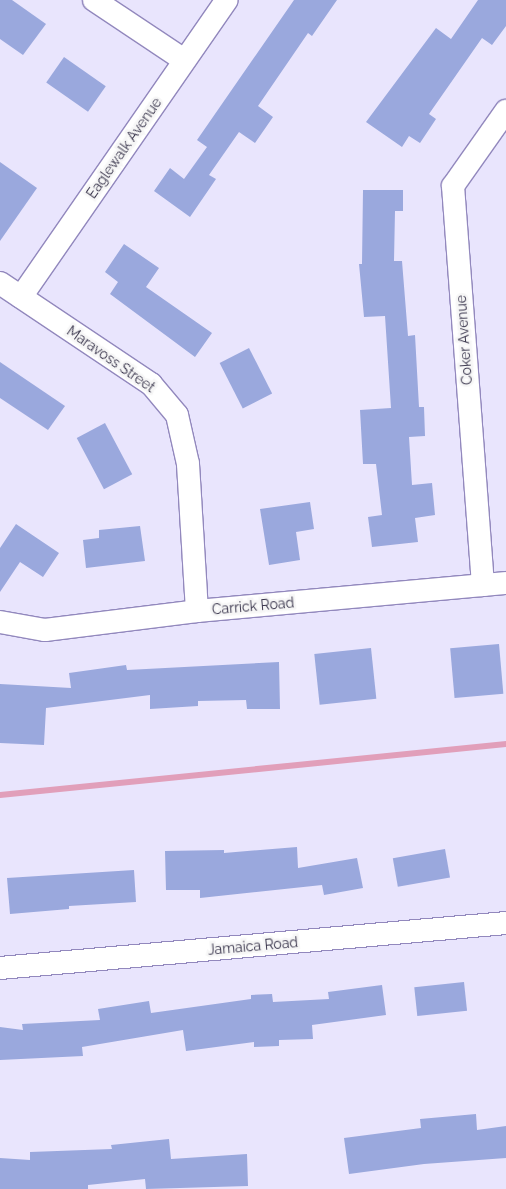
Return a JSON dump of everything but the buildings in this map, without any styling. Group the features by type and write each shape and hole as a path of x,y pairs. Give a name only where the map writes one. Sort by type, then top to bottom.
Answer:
{"street":[{"path":"94,0 184,60"},
{"name":"Eaglewalk Avenue","path":"21,297 227,0"},
{"name":"Coker Avenue","path":"483,585 453,186 506,111"},
{"name":"Maravoss Street","path":"0,283 151,384 177,415 188,464 197,611"},
{"name":"Carrick Road","path":"0,622 45,630 197,611 506,583"},
{"name":"Jamaica Road","path":"0,968 506,923"}],"waterway":[{"path":"0,795 506,744"}]}
